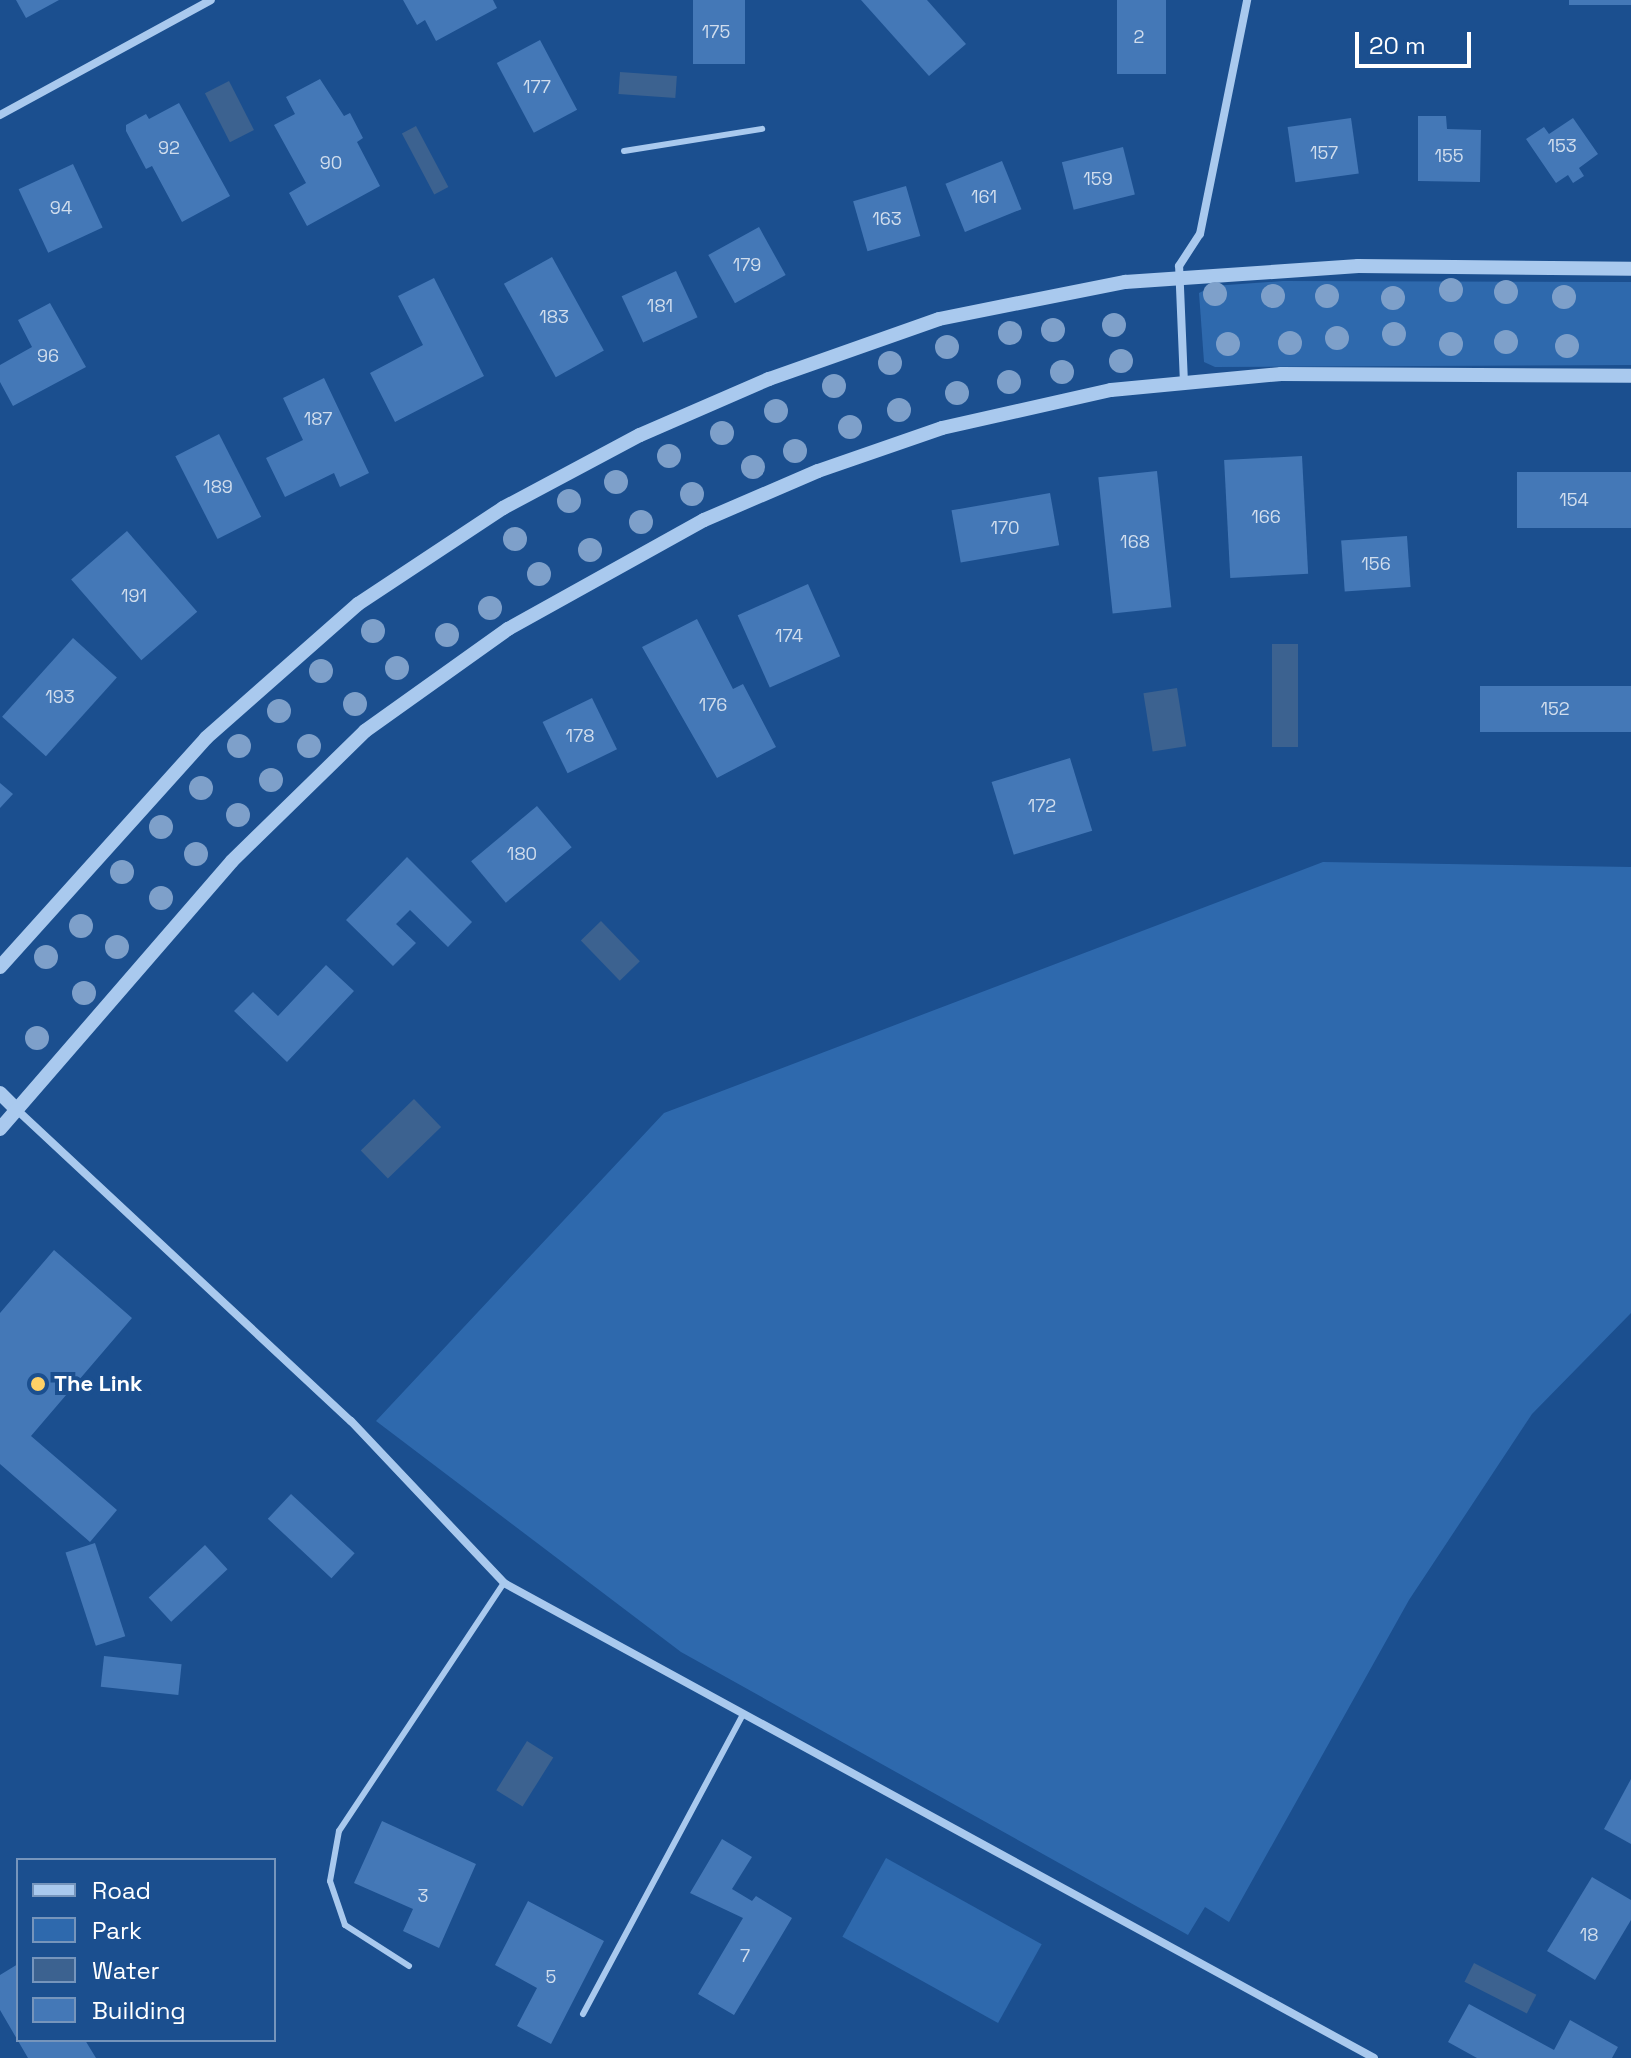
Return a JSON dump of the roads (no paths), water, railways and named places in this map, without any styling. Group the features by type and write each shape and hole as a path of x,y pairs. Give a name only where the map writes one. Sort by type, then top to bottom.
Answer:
{"street":[{"path":"0,115 211,0"},
{"path":"1184,383 1179,266 1200,234 1247,0"},
{"path":"0,967 141,807 273,674 358,604 503,508 640,435 869,341 1006,303 1178,276 1358,266 1631,269"},
{"path":"0,1129 296,795 365,731 508,629 704,520 870,451 1020,409 1111,390 1323,373 1631,376"},
{"path":"0,1093 351,1421 504,1583 742,1716 1374,2058"}],"lane":[{"path":"624,151 762,129"},
{"path":"409,1966 345,1925 330,1881 339,1831 504,1583"},
{"path":"583,2014 742,1716"}],"water":[{"path":"620,72 677,76 675,98 618,94"},
{"path":"229,81 254,130 230,142 205,93"},
{"path":"416,126 448,187 434,194 402,134"},
{"path":"1272,644 1298,644 1298,747 1272,747"},
{"path":"1177,688 1186,746 1153,752 1143,693"},
{"path":"601,921 640,961 620,981 581,940"},
{"path":"414,1099 441,1127 388,1178 361,1150"},
{"path":"527,1741 553,1757 523,1807 496,1790"},
{"path":"1474,1963 1536,1995 1527,2013 1464,1982"}],"place":[{"name":"The Link","path":"38,1384"}]}
